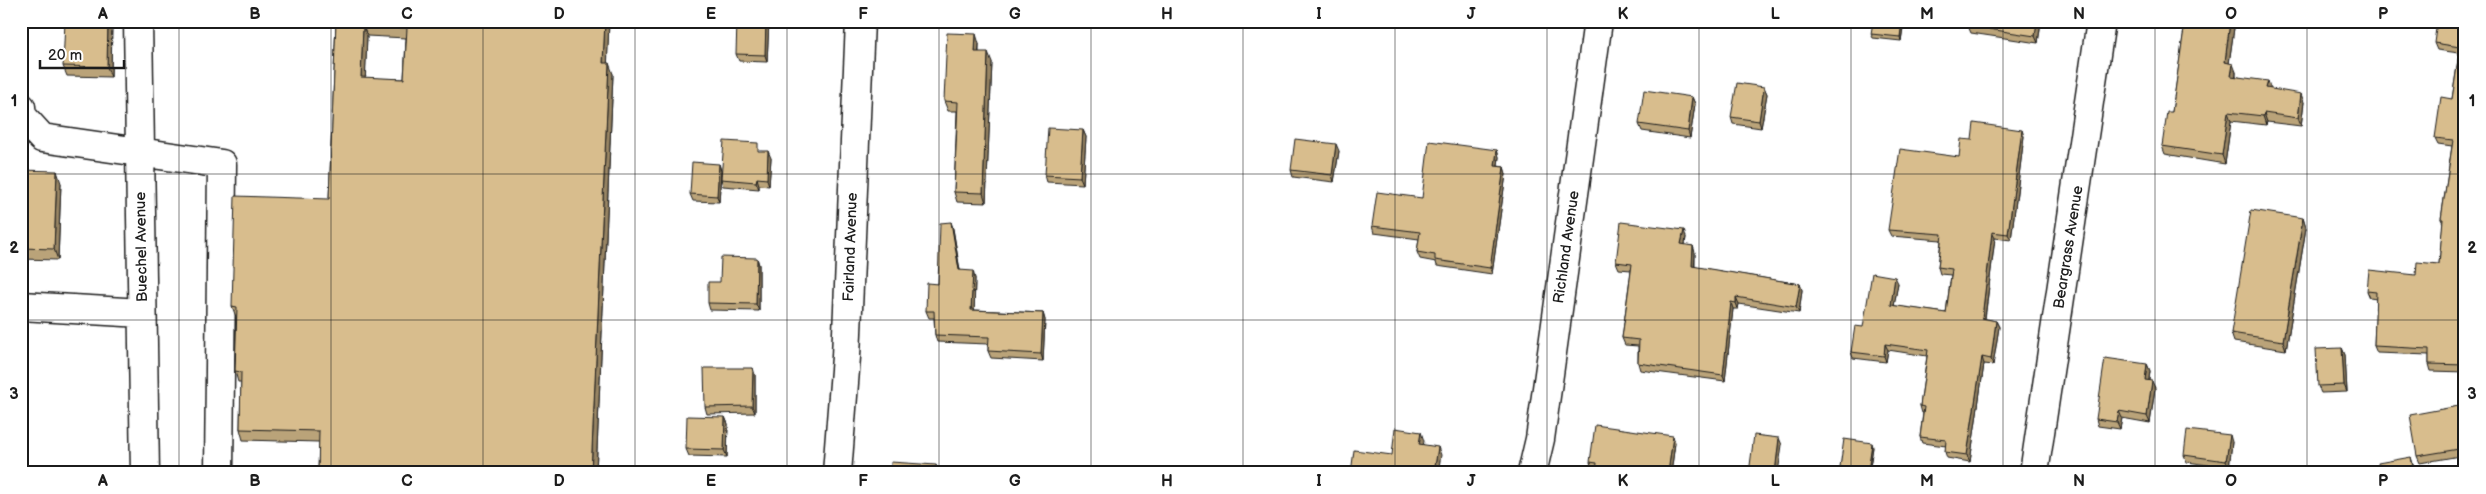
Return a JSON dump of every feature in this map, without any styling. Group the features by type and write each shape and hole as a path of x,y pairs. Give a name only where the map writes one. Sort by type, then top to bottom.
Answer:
{"street":[{"name":"Buechel Avenue","path":"138,21 145,473"},
{"name":"Fairland Avenue","path":"838,473 846,357 860,21"},
{"name":"Richland Avenue","path":"1532,473 1540,439 1598,21"},
{"name":"Beargrass Avenue","path":"2034,473 2101,21"},
{"path":"21,107 22,116 42,138 140,154 222,164 219,473"},
{"path":"21,306 142,313"}],"building":[{"path":"65,21 108,21 107,67 63,66"},
{"path":"336,21 605,21 603,63 609,63 591,473 470,467 469,473 399,470 399,473 318,473 319,431 240,429 241,372 235,371 237,307 232,306 235,196 329,199","holes":["363,26 407,28 404,79 361,77"]},
{"path":"737,21 766,21 765,55 736,54"},
{"path":"1873,21 1902,21 1900,37 1871,34"},
{"path":"1969,21 2037,21 2035,36 1968,26"},
{"path":"2183,21 2230,21 2225,62 2233,64 2231,76 2268,81 2266,88 2301,94 2298,118 2264,113 2263,116 2228,112 2222,155 2162,146 2167,112 2172,112 2185,22"},
{"path":"2437,21 2465,21 2465,365 2429,364 2429,349 2374,346 2376,292 2367,291 2369,270 2416,275 2417,262 2439,264 2443,219 2441,219 2453,140 2435,138 2441,97 2452,99 2460,47 2434,43"},
{"path":"947,33 976,34 975,52 988,52 983,193 954,192 958,102 944,101"},
{"path":"1737,83 1764,87 1759,121 1731,117"},
{"path":"1644,90 1692,97 1688,131 1639,124"},
{"path":"1974,123 2022,130 2008,234 1992,232 1982,318 1996,321 1991,359 1982,357 1967,455 1945,452 1946,440 1920,437 1924,407 1920,406 1928,350 1885,344 1884,356 1851,352 1855,326 1863,327 1872,273 1895,277 1891,305 1946,313 1952,269 1938,267 1942,234 1888,230 1900,149 1959,157 1961,139 1972,140"},
{"path":"1048,128 1083,130 1080,177 1045,175"},
{"path":"1295,139 1336,144 1332,175 1291,170"},
{"path":"724,141 758,143 758,151 768,151 767,179 757,178 756,182 721,179"},
{"path":"1429,141 1497,150 1495,166 1504,167 1490,268 1435,260 1435,255 1417,252 1420,232 1372,226 1377,192 1422,198"},
{"path":"692,162 719,164 717,196 690,194"},
{"path":"21,170 57,171 54,249 21,248"},
{"path":"2251,210 2303,218 2283,341 2231,333"},
{"path":"951,222 959,270 973,271 971,310 1043,313 1041,354 988,351 989,337 935,335 934,311 926,311 927,283 938,284 940,223"},
{"path":"1621,222 1684,230 1681,244 1693,246 1692,266 1800,284 1796,307 1736,297 1736,303 1731,302 1723,375 1638,363 1639,340 1622,338 1632,264 1616,262"},
{"path":"721,257 757,258 756,304 708,303 708,282 720,282"},
{"path":"2342,348 2344,385 2318,386 2316,349"},
{"path":"2105,358 2147,364 2145,380 2152,381 2147,416 2119,411 2117,422 2096,419"},
{"path":"704,368 753,368 752,406 705,407"},
{"path":"2464,405 2465,448 2417,456 2410,415"},
{"path":"687,416 725,417 724,450 686,449"},
{"path":"1595,425 1673,436 1668,473 1596,473 1597,463 1590,462"},
{"path":"1395,428 1421,432 1419,444 1438,447 1434,473 1351,473 1354,450 1392,455"},
{"path":"2187,430 2230,435 2226,461 2184,455"},
{"path":"1754,435 1779,438 1775,473 1749,473"},
{"path":"1844,439 1872,443 1868,471 1840,467"},
{"path":"2411,457 2414,473 2380,473 2378,463"},
{"path":"891,462 936,465 936,473 891,473"},
{"path":"1320,471 1337,473 1320,473"}]}
